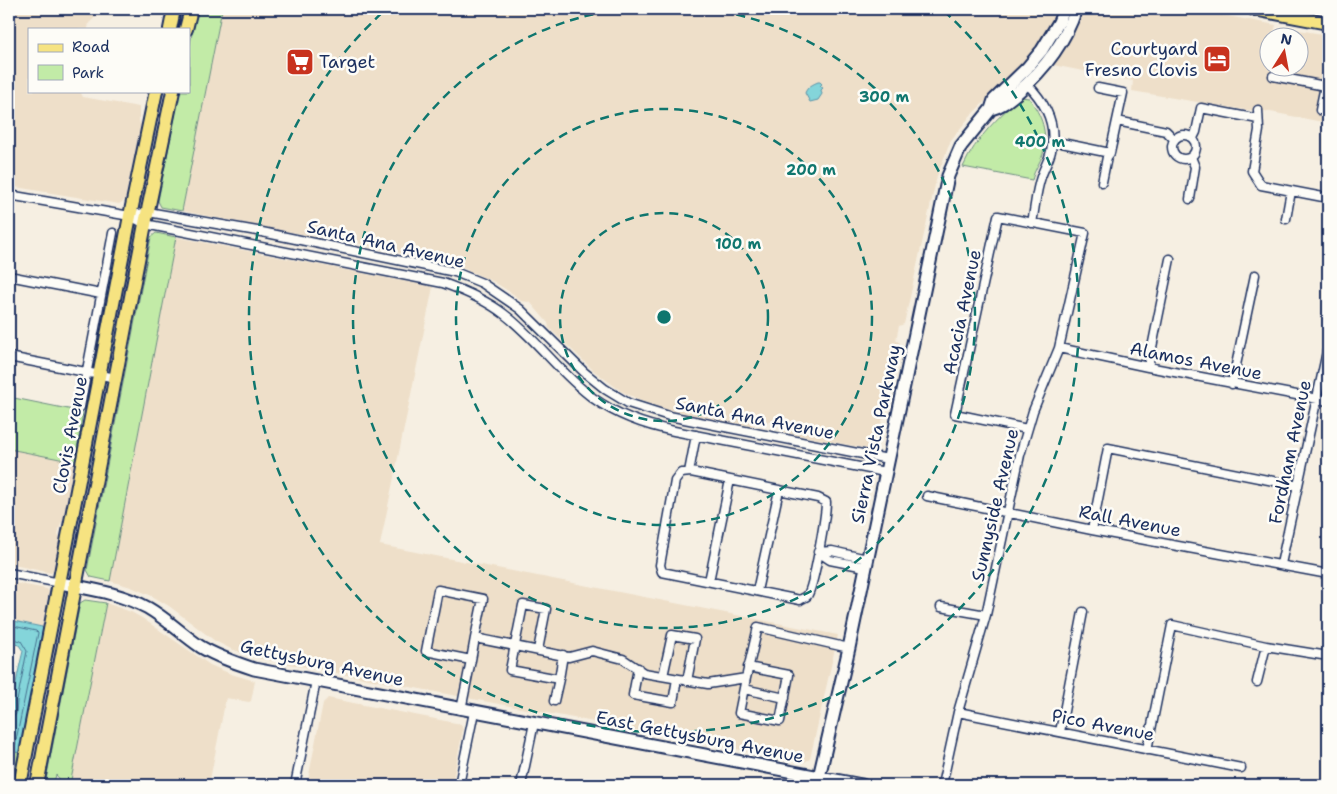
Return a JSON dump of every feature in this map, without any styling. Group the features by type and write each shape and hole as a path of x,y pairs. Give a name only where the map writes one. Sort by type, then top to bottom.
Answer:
{"main road":[{"path":"170,28 174,9"},
{"path":"186,28 190,9"},
{"name":"Sierra Vista Parkway","path":"819,777 849,648 948,176 961,146 991,109 994,100 1027,68 1042,50 1059,22 1064,9"},
{"name":"Sierra Vista Parkway","path":"991,109 1001,107 1027,84 1054,54 1066,33 1076,9"},
{"path":"1254,9 1272,10 1328,23"},
{"path":"1300,9 1328,14"},
{"path":"1027,84 1028,76 1051,46 1059,22"},
{"name":"Clovis Avenue","path":"20,785 156,92"},
{"name":"Clovis Avenue","path":"37,785 173,92"},
{"name":"Gettysburg Avenue","path":"60,583 110,593 136,602 162,617 200,646 224,659 254,669 534,723"},
{"name":"East Gettysburg Avenue","path":"534,723 860,785"}],"street":[{"path":"1320,110 1328,71"},
{"path":"1283,78 1325,86"},
{"path":"1027,84 1038,95 1045,106 1052,129 1049,159 1038,188 1032,223"},
{"path":"1098,88 1123,93 1102,182"},
{"path":"1174,139 1172,149 1175,156 1183,159 1194,154 1196,146 1193,138 1201,108 1258,120"},
{"path":"1258,110 1259,130 1252,171 1261,186 1328,198"},
{"path":"1117,121 1166,131 1174,139"},
{"path":"1174,139 1185,135 1193,138"},
{"path":"1052,141 1110,153"},
{"path":"1190,199 1195,167 1191,157"},
{"path":"1286,219 1292,191"},
{"name":"Santa Ana Avenue","path":"9,195 130,216 266,233 455,272 482,283 520,308 584,372 605,389 628,402 669,416 888,459"},
{"name":"Santa Ana Avenue","path":"130,216 147,218 425,278 462,290 505,314 573,382 605,406 621,415 649,426 885,472"},
{"name":"Acacia Avenue","path":"1027,429 954,414 998,216 1032,223"},
{"name":"Sunnyside Avenue","path":"942,785 958,712 986,615 1027,429 1059,348 1085,233 1032,223"},
{"path":"80,407 113,233"},
{"path":"1148,367 1170,259"},
{"path":"1232,384 1256,275"},
{"path":"9,276 101,294"},
{"name":"Fordham Avenue","path":"1281,564 1328,347"},
{"name":"Alamos Avenue","path":"1059,348 1232,384 1328,401"},
{"path":"9,357 116,378"},
{"path":"689,472 696,435"},
{"path":"1092,530 1108,448 1298,486"},
{"path":"681,472 689,472 730,480 818,498 826,502 826,513 812,584 807,596 800,600 662,572 660,565 675,480 681,472"},
{"path":"709,582 730,480"},
{"path":"758,591 778,490"},
{"name":"Rall Avenue","path":"927,496 1092,530 1328,574"},
{"path":"818,552 832,551 866,563"},
{"path":"9,573 60,583"},
{"path":"461,710 471,660 482,599 438,590 426,651 471,660"},
{"path":"538,650 546,609 522,604 510,670 558,679"},
{"path":"941,607 986,615"},
{"path":"1060,732 1083,612"},
{"path":"1147,750 1172,625 1266,646 1328,656"},
{"path":"748,667 789,675 780,721 739,713 748,667 758,627 849,648"},
{"path":"663,676 672,635 695,639 687,680"},
{"path":"475,638 569,656 592,651 623,658 644,673 708,684 746,678"},
{"path":"1257,682 1266,646"},
{"path":"554,701 563,655"},
{"path":"638,668 633,695 673,702 677,679"},
{"path":"295,785 316,681"},
{"path":"744,689 785,698"},
{"path":"459,785 474,712"},
{"name":"Pico Avenue","path":"958,712 1241,768"},
{"path":"521,785 534,723"}],"shaded area":[{"path":"9,9 104,9 89,23 88,28 28,28 28,92 80,92 83,97 139,107 139,121 141,125 125,200 119,204 9,186"},
{"path":"222,9 1059,9 1042,42 1026,62 971,115 951,140 937,176 904,324 899,326 896,340 900,343 877,443 869,449 783,432 778,424 759,420 751,426 665,409 642,401 621,391 594,371 549,328 548,323 530,302 521,301 494,282 461,267 343,240 338,235 319,231 312,236 182,211"},
{"path":"1082,9 1190,9 1276,25 1275,28 1260,28 1260,78 1310,78 1310,32 1328,35 1328,123 1260,110 1245,110 1132,91 1133,81 1053,65 1068,41"},
{"path":"176,237 433,287 380,545 838,635 810,759 804,762 258,658 231,649 215,641 169,606 152,596 110,581"},
{"path":"9,449 75,462 63,521 58,534 60,537 54,571 51,573 9,564"},
{"path":"9,582 47,589 49,592 42,627 9,620"},
{"path":"106,603 142,618 210,665 255,681 251,701 226,698 209,785 70,785"},
{"path":"328,698 461,724 463,730 452,785 307,785 323,703"}],"green space":[{"path":"197,9 222,9 182,211 161,207 158,201 180,92 190,92 190,43"},
{"path":"1021,97 1029,98 1034,105 1043,124 1045,138 1043,154 1032,180 963,167 981,137"},
{"path":"156,233 176,237 110,581 91,577 87,570 151,237"},
{"path":"9,397 83,412 75,462 9,449"},
{"path":"85,600 106,603 70,785 65,785 56,775 53,785 45,785 80,603"},
{"path":"9,750 19,753 12,785 9,785"}],"water":[{"path":"818,82 822,84 820,86 823,88 821,90 822,94 818,100 810,102 805,93 809,87"},
{"path":"9,620 42,627 44,630 19,753 9,750 9,737 13,700 23,651 19,645 9,643"}],"place":[{"name":"Courtyard Fresno Clovis","path":"1217,59"},
{"name":"Target","path":"300,62"}]}
